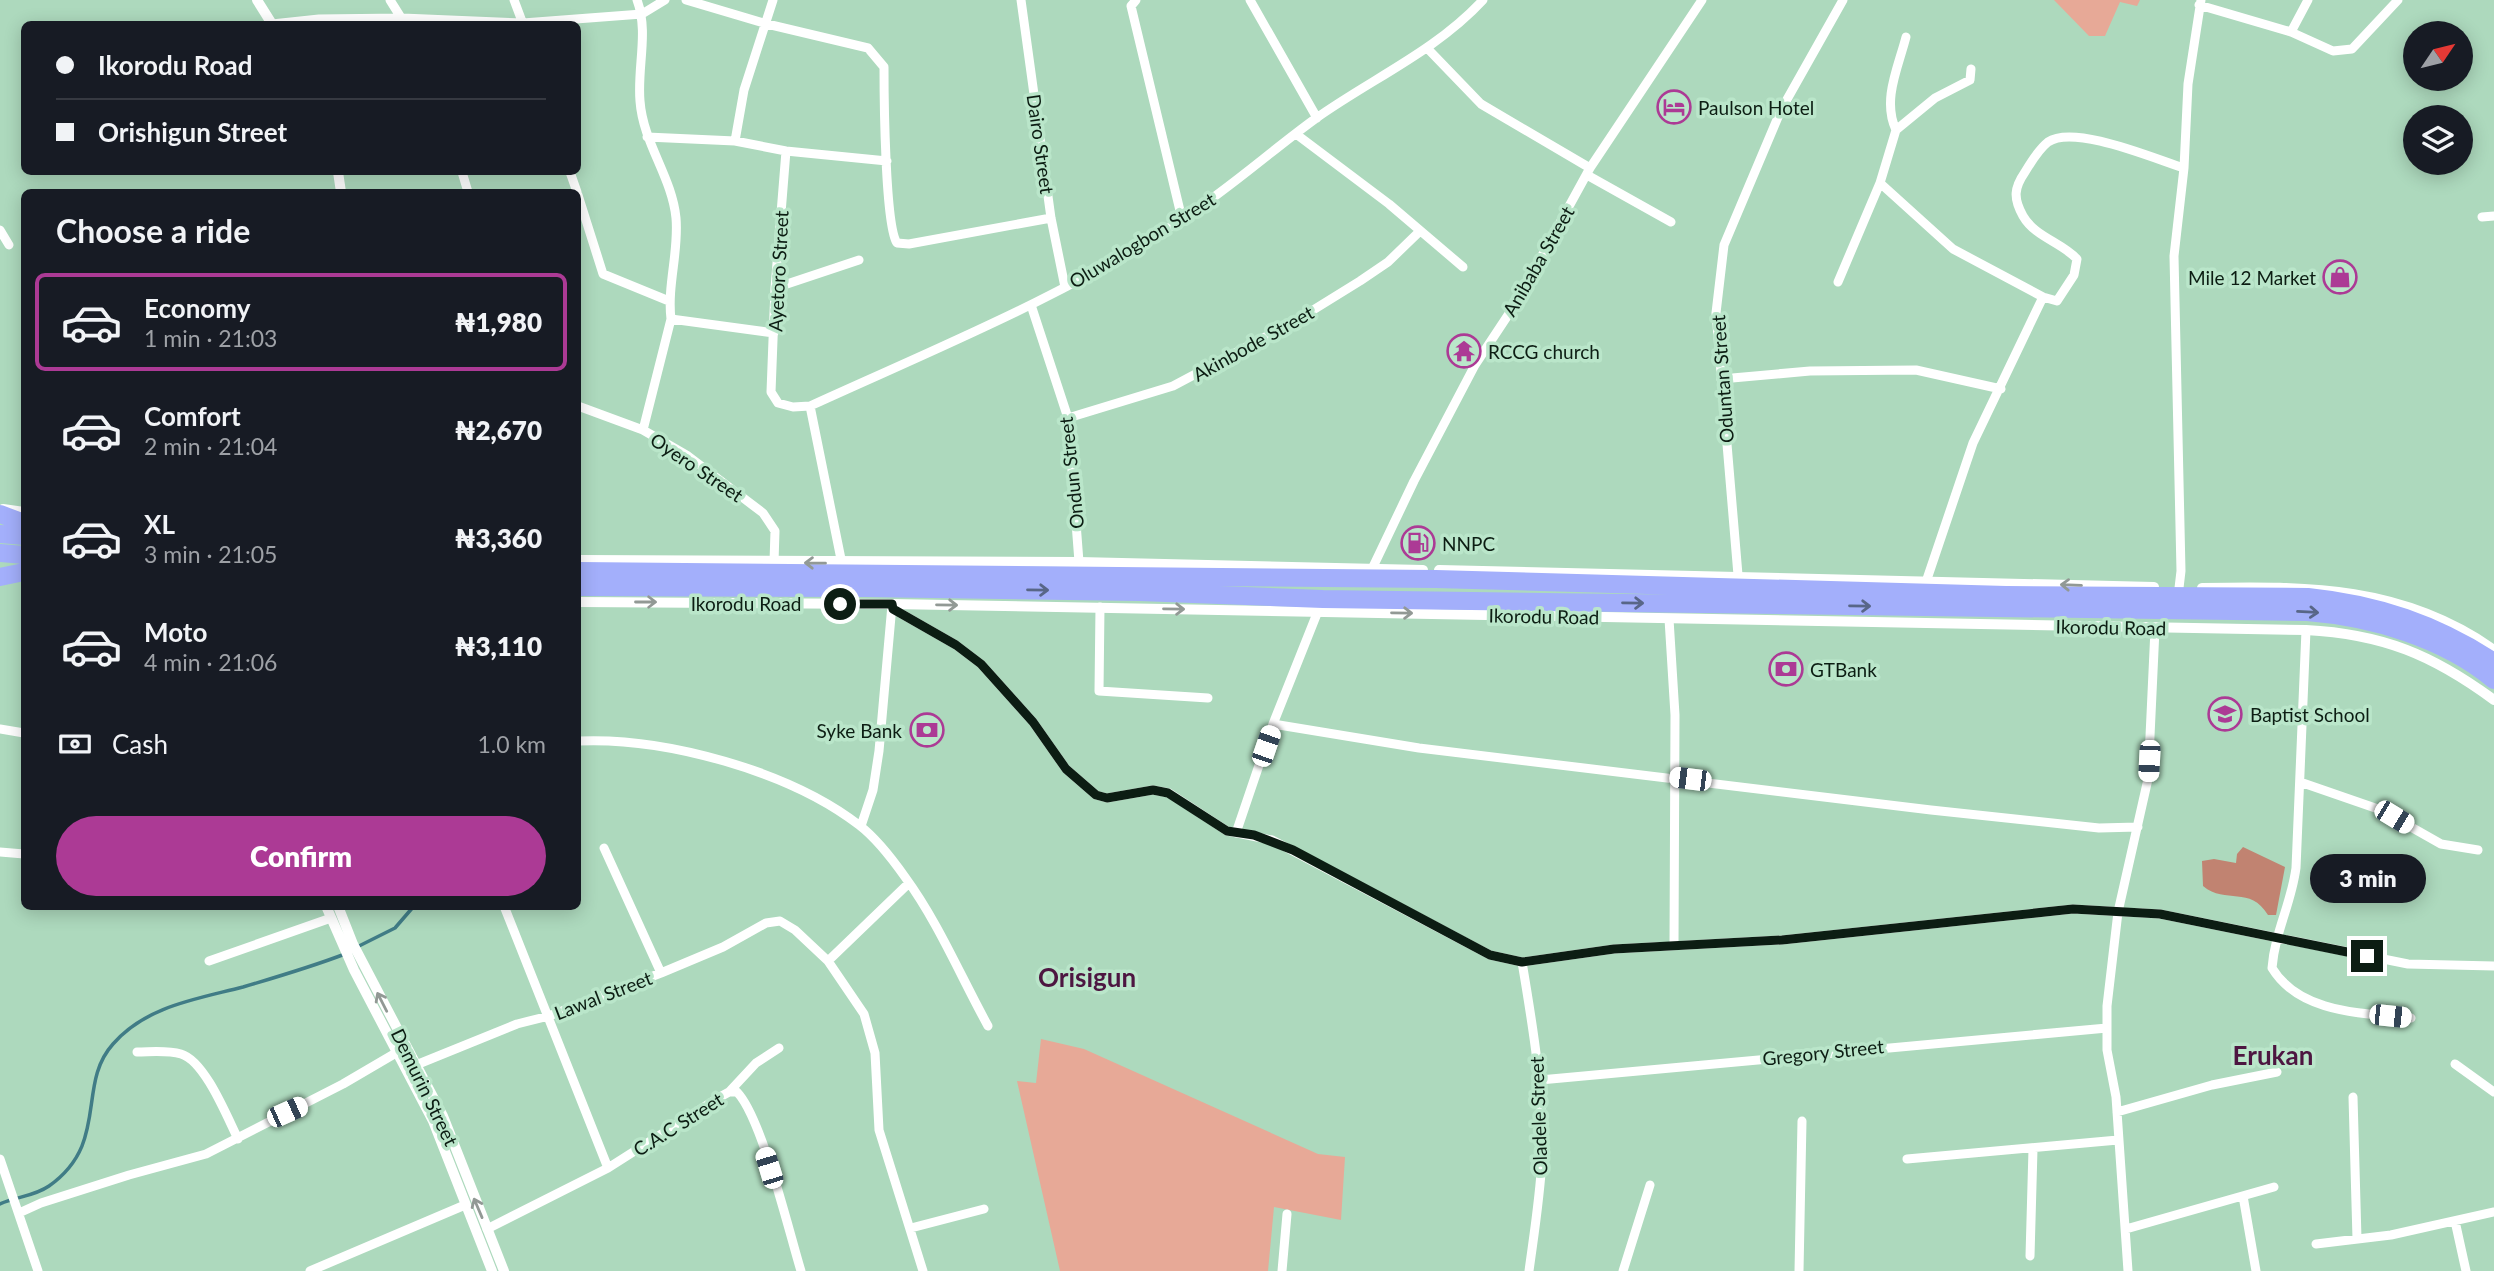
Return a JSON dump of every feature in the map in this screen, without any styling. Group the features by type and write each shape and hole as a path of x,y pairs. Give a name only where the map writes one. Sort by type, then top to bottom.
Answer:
{"highway":[{"path":"0,512 21,522"},
{"path":"0,534 21,536"},
{"path":"0,553 21,555"},
{"name":"Ikorodu Road","path":"581,571 1394,579 1747,579 2085,596 2308,597 2351,601 2415,620 2494,662"},
{"path":"0,577 21,573"},
{"name":"Ikorodu Road","path":"581,587 892,588 1365,599 2307,612 2348,615 2414,636 2448,652 2494,680"}],"street":[{"path":"257,0 270,21"},
{"path":"390,0 403,21"},
{"path":"514,0 522,21"},
{"path":"637,0 642,14 640,100 647,137 676,217 676,249 669,301 671,319 643,430"},
{"path":"559,21 642,14 665,0"},
{"path":"686,0 767,24 868,48 879,57 884,67 892,232 897,243 909,244 1051,218"},
{"path":"735,141 744,90 773,0"},
{"name":"Dairo Street","path":"1021,0 1051,218 1065,287"},
{"path":"1136,0 1131,6 1182,219"},
{"path":"1250,0 1317,118"},
{"name":"Oluwalogbon Street","path":"810,405 1065,287 1182,219 1317,118 1456,27 1483,0"},
{"name":"Anibaba Street","path":"1372,569 1414,481 1475,365 1516,303 1588,172 1702,0"},
{"name":"Oduntan Street","path":"1747,579 1721,379 1716,313 1724,245 1782,110 1843,0"},
{"path":"2291,32 2308,0"},
{"path":"2179,588 2182,571 2174,256 2184,168 2188,84 2200,3 2291,32 2333,51 2352,49 2398,0"},
{"path":"300,21 403,21"},
{"path":"1896,130 1890,117 1889,101 1906,37"},
{"path":"1427,48 1481,104 1671,222"},
{"path":"1838,282 1880,183 1896,130 1935,97 1970,80 1971,69"},
{"path":"1296,134 1463,267"},
{"path":"1880,183 1953,249 2052,302 2063,296 2074,275 2077,260 2069,251 2037,232 2024,218 2014,197 2018,181 2048,142 2063,136 2084,137 2184,168"},
{"path":"647,137 735,141 786,151 887,161"},
{"name":"Ayetoro Street","path":"786,151 775,288 771,392 778,403 793,407 810,405"},
{"path":"581,206 604,274 669,301"},
{"path":"2482,217 2494,216"},
{"path":"0,230 9,245"},
{"name":"Akinbode Street","path":"1068,418 1173,386 1297,320 1360,281 1388,262 1420,232"},
{"path":"775,288 859,260"},
{"path":"1926,582 1973,443 2043,297"},
{"name":"Ondun Street","path":"1031,304 1068,418 1079,562"},
{"path":"671,319 774,333"},
{"path":"1721,379 1810,371 1916,370 2001,389"},
{"path":"810,405 842,564"},
{"name":"Oyero Street","path":"581,408 643,430 688,456 770,519 775,531 774,562"},
{"path":"0,512 21,512"},
{"name":"Ikorodu Road","path":"581,560 842,564 1079,562 1747,579"},
{"path":"0,577 21,577"},
{"name":"Ikorodu Road","path":"1857,584 1926,582 2179,588 2298,587 2365,594 2441,620 2494,650"},
{"name":"Ikorodu Road","path":"581,602 1100,607 2306,630 2374,638 2416,653 2454,671 2494,700"},
{"path":"861,826 873,790 892,606 956,645 981,664 1033,722 1066,769 1089,790 1107,798 1160,791 1236,833 1272,841 1490,955 1522,962 1614,949 1782,940 2073,909 2160,914 2408,964 2494,966"},
{"path":"1100,607 1099,691 1208,698"},
{"path":"1236,833 1273,724 1318,611"},
{"path":"1669,619 1675,715 1674,945"},
{"path":"2128,1271 2117,1112 2107,1028 2118,912 2148,779 2155,629"},
{"path":"2306,630 2294,882 2275,938 2272,968 2303,997 2316,1004 2348,1011 2411,1018"},
{"path":"1273,724 1419,748 2099,828 2138,827"},
{"path":"0,729 21,732"},
{"path":"581,741 682,751 728,764 798,789 861,826 909,883 988,1026"},
{"path":"2300,782 2381,810 2441,844 2478,850"},
{"path":"604,848 661,973"},
{"path":"0,852 21,854"},
{"path":"909,883 828,961 864,1014 872,1037 879,1130 923,1271"},
{"name":"Demurin Street","path":"328,910 411,1067 492,1271"},
{"name":"Demurin Street","path":"339,910 349,946"},
{"path":"506,910 608,1168"},
{"path":"209,961 331,918"},
{"name":"Lawal Street","path":"411,1067 517,1024 549,1016 661,973 723,947 766,923 780,921 795,930 828,961"},
{"name":"Oladele Street","path":"1522,962 1540,1080 1542,1158 1529,1271"},
{"name":"Gregory Street","path":"1540,1080 2107,1028"},
{"path":"729,1092 748,1070 779,1048"},
{"path":"18,1212 129,1175 192,1160 238,1139 402,1049"},
{"path":"136,1052 183,1054 194,1062 206,1076 238,1139"},
{"path":"2455,1063 2494,1092"},
{"name":"Demurin Street","path":"411,1067 443,1116 504,1271"},
{"path":"2117,1112 2172,1099 2212,1085 2277,1072"},
{"name":"C.A.C Street","path":"487,1229 608,1168 729,1092 737,1092 755,1124 801,1271"},
{"path":"2353,1097 2357,1239"},
{"path":"1799,1271 1802,1121"},
{"path":"1907,1160 2118,1140"},
{"path":"2030,1256 2033,1149"},
{"path":"0,1159 38,1271"},
{"path":"1623,1271 1650,1185"},
{"path":"2126,1230 2274,1187"},
{"path":"2243,1196 2256,1271"},
{"path":"310,1271 465,1205"},
{"path":"911,1228 984,1209"},
{"path":"2316,1244 2357,1239 2494,1212"},
{"path":"1282,1271 1287,1214"},
{"path":"2455,1221 2466,1271"}],"shaded area":[{"path":"2054,0 2140,0 2137,6 2120,2 2105,36 2089,36"},
{"path":"2243,847 2285,867 2276,915 2268,915 2253,900 2220,894 2203,886 2202,861 2214,859 2236,863 2237,854"},
{"path":"1041,1039 1084,1049 1318,1154 1345,1157 1341,1220 1274,1207 1268,1271 1060,1271 1017,1081 1036,1083"}],"waterway":[{"path":"357,947 395,928 411,910"},
{"path":"0,1204 43,1190 68,1169 80,1151 86,1133 96,1077 102,1060 126,1031 157,1012 190,1000 243,987 345,954"}],"place":[{"name":"Paulson Hotel","path":"1674,107"},
{"name":"Mile 12 Market","path":"2340,277"},
{"name":"RCCG church","path":"1464,351"},
{"name":"NNPC","path":"1418,543"},
{"name":"GTBank","path":"1786,669"},
{"name":"Baptist School","path":"2225,714"},
{"name":"Syke Bank","path":"927,730"}],"district":[{"name":"Orisigun","path":"1087,977"},
{"name":"Erukan","path":"2273,1055"}],"route":[{"path":"840,604 892,604 893,609 956,645 981,664 1008,692 1066,769 1082,786 1096,795 1107,798 1148,790 1168,793 1227,831 1254,835 1293,850 1490,955 1505,960 1522,962 1651,946 1782,940 2073,909 2160,914 2367,956"}]}
